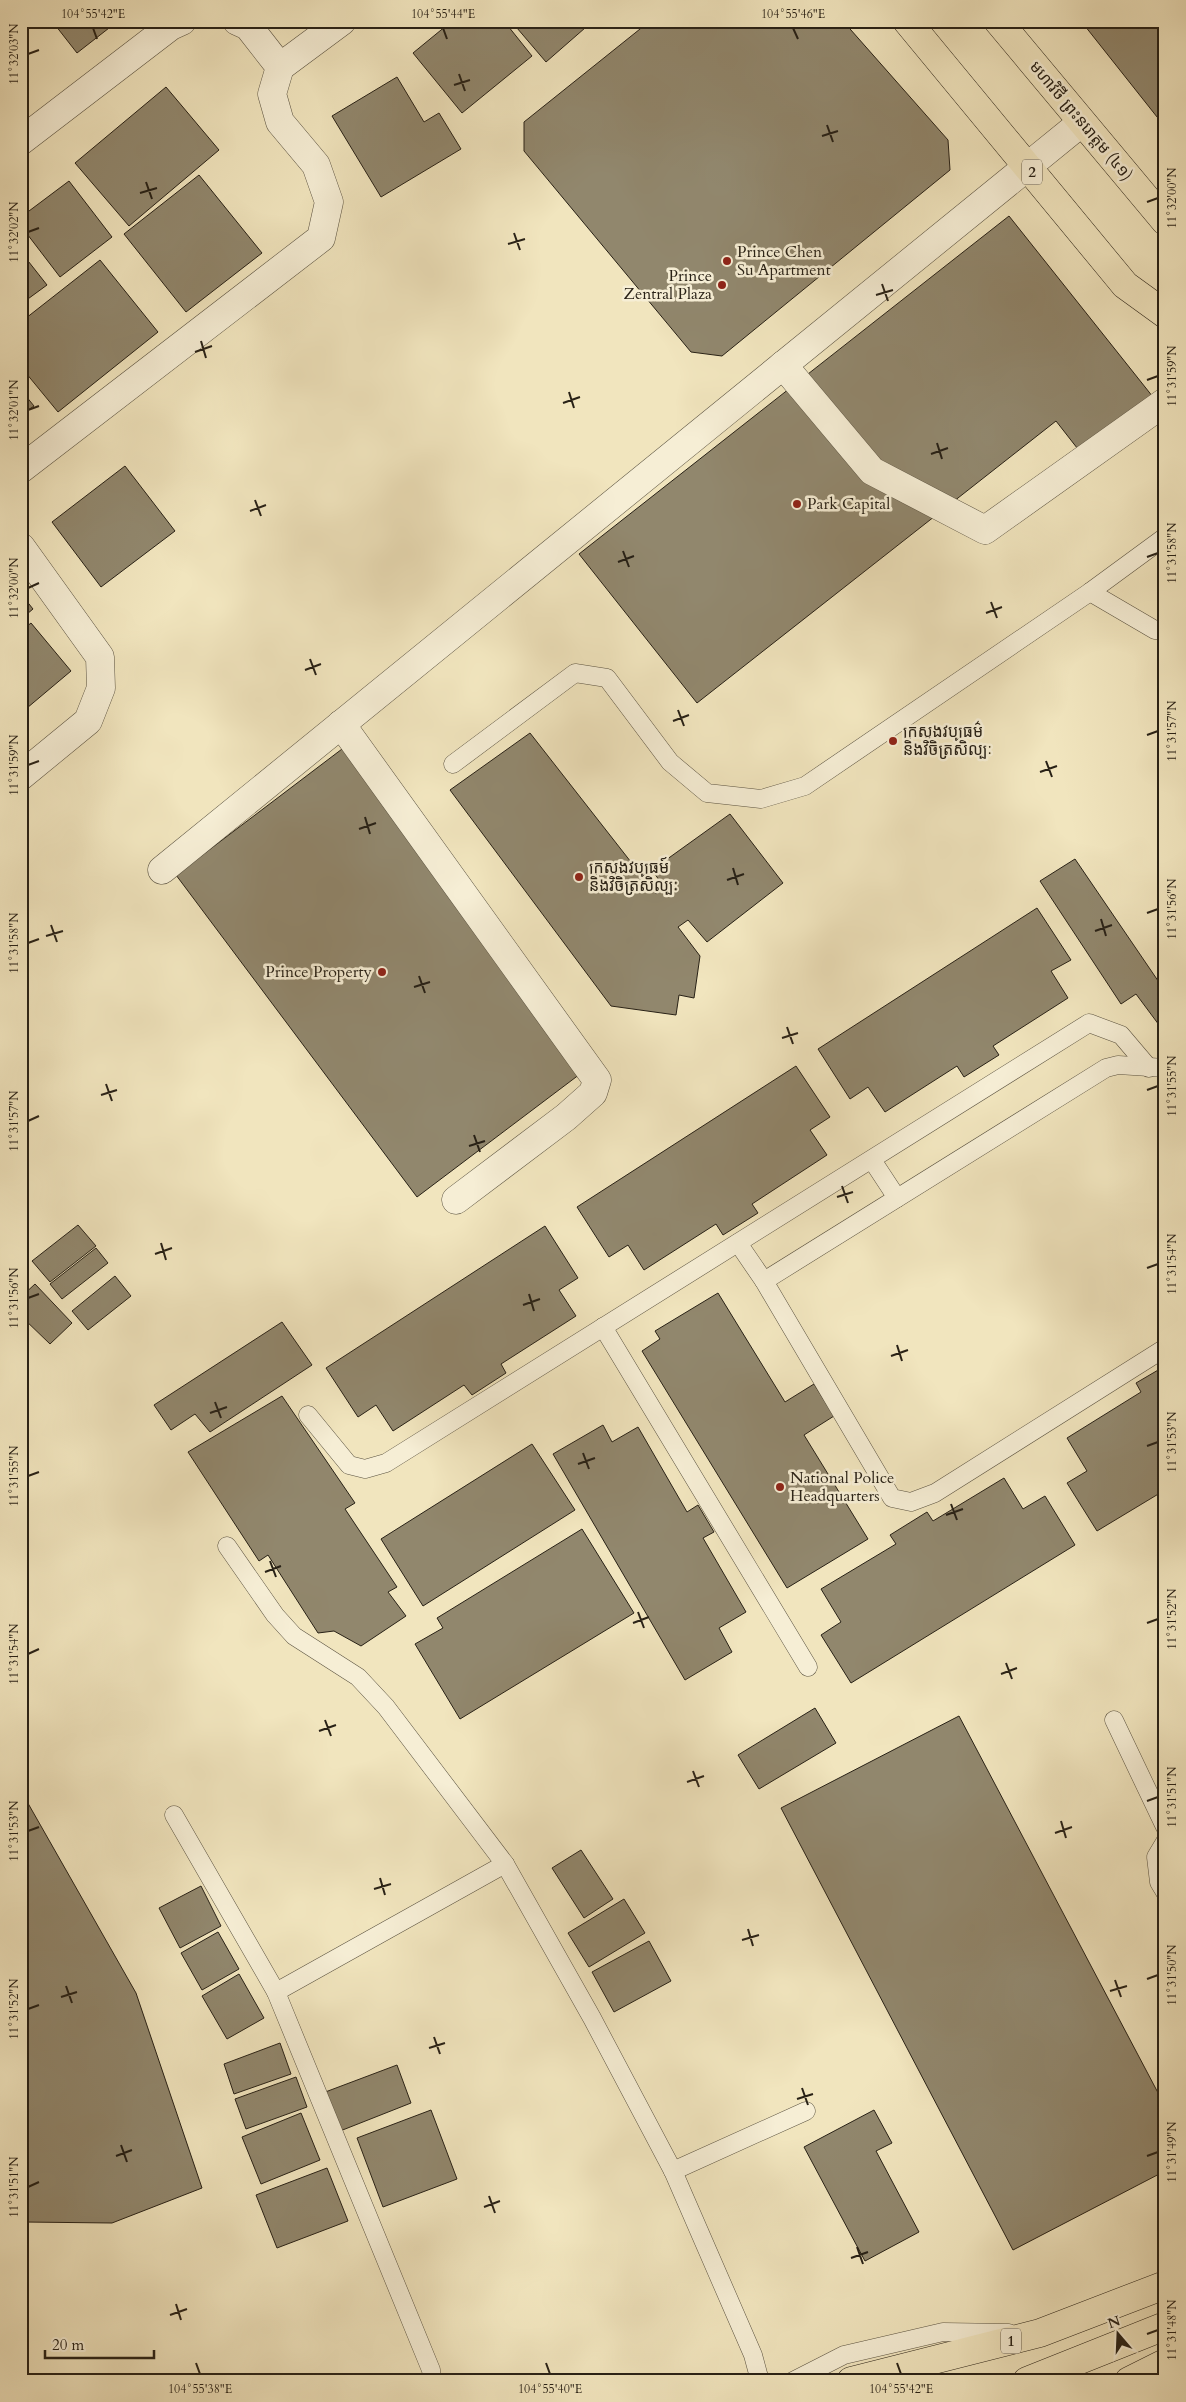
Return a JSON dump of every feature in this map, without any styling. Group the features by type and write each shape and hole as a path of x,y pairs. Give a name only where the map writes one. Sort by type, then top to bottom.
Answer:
{"main road":[{"name":"2","path":"907,21 1125,285 1165,314"},
{"name":"មហាវិថី ព្រះនរោត្តម (៤១)","path":"998,21 1165,221"},
{"name":"1","path":"851,2381 1040,2333 1165,2285"},
{"path":"1027,2381 1165,2326"},
{"path":"1129,2381 1165,2363"}],"street":[{"path":"21,141 171,26 182,21"},
{"path":"21,469 321,238 329,202 316,165 280,122 272,94 280,67 342,21"},
{"path":"247,23 280,67"},
{"path":"162,870 1081,122"},
{"path":"783,365 872,472 984,530 1165,402"},
{"path":"21,547 100,657 101,688 88,721 21,776"},
{"path":"341,724 598,1080 593,1093 566,1117 456,1200"}],"lane":[{"path":"453,764 575,674 607,678 670,762 707,793 760,799 805,786 1090,592 1165,537"},
{"path":"1090,592 1155,630 1165,631"},
{"path":"308,1415 349,1465 365,1469 386,1464 1090,1024 1121,1035 1157,1068"},
{"path":"764,1281 1106,1068 1118,1065 1157,1068"},
{"path":"872,1160 897,1198"},
{"path":"738,1243 764,1281 892,1498 910,1502 934,1493 1165,1348"},
{"path":"603,1327 808,1666"},
{"path":"227,1546 275,1615 294,1636 358,1677 386,1707 505,1864 592,2018 673,2170 753,2355 760,2381"},
{"path":"1114,1720 1165,1827"},
{"path":"174,1815 276,1992 431,2370 432,2381"},
{"path":"1165,1842 1156,1857 1159,1882 1165,1892"},
{"path":"276,1992 505,1864"},
{"path":"673,2170 806,2111"},
{"path":"793,2381 844,2355 942,2332 1040,2333"}],"building":[{"path":"52,21 118,21 77,53"},
{"path":"452,21 504,21 532,56 462,113 413,53"},
{"path":"511,21 593,21 546,62"},
{"name":"Prince Zentral Plaza","path":"650,21 843,21 948,140 950,170 722,356 691,352 524,151 524,122"},
{"path":"1081,21 1165,21 1165,127"},
{"path":"397,77 424,122 439,113 461,149 381,197 332,116"},
{"path":"166,87 219,150 129,226 75,163"},
{"path":"199,175 262,253 186,312 124,234"},
{"path":"69,181 112,237 60,277 21,226 21,217"},
{"name":"Park Capital","path":"1009,216 1153,397 1081,453 1056,421 697,703 579,554"},
{"path":"21,252 47,285 21,304"},
{"path":"100,260 158,332 58,412 21,367 21,322"},
{"path":"21,390 34,406 21,415"},
{"path":"125,466 175,531 101,587 52,522"},
{"path":"21,594 33,609 21,619"},
{"path":"31,623 71,671 27,708 21,701 21,631"},
{"name":"ក្រសួងវប្បធម៍ និងវិចិត្រសិល្បៈ","path":"530,733 656,894 664,887 652,870 730,814 783,883 707,942 688,920 678,927 700,956 694,998 679,995 676,1015 611,1006 450,790"},
{"name":"Prince Property","path":"346,746 588,1068 417,1197 176,875"},
{"path":"1075,859 1165,991 1165,1033 1136,994 1121,1004 1040,881"},
{"path":"1037,908 1071,960 1051,971 1068,998 993,1046 999,1055 964,1077 957,1066 885,1112 868,1087 850,1099 818,1049"},
{"path":"796,1066 830,1117 810,1130 827,1155 752,1204 758,1213 723,1235 716,1224 644,1270 628,1245 609,1257 577,1207"},
{"path":"78,1225 96,1246 50,1282 32,1261"},
{"path":"545,1226 578,1278 559,1290 576,1316 501,1364 506,1373 472,1395 464,1385 393,1431 376,1405 358,1417 326,1368"},
{"path":"96,1248 108,1263 62,1299 50,1284"},
{"path":"115,1276 131,1296 88,1330 72,1311"},
{"path":"35,1284 72,1323 50,1344 21,1316 21,1297"},
{"name":"National Police Headquarters","path":"718,1293 785,1402 814,1384 834,1416 804,1435 868,1539 787,1588 642,1351 660,1339 655,1331"},
{"path":"282,1322 312,1365 210,1432 195,1414 171,1430 154,1405"},
{"path":"1165,1366 1165,1490 1097,1531 1067,1483 1087,1471 1067,1438 1141,1392 1136,1383"},
{"path":"282,1396 355,1503 345,1509 397,1587 388,1592 406,1616 361,1646 334,1631 318,1633 268,1555 259,1561 188,1452"},
{"path":"603,1425 612,1442 638,1427 687,1512 698,1505 714,1532 703,1538 746,1612 719,1628 732,1652 685,1680 553,1454"},
{"path":"532,1444 575,1510 423,1606 381,1539"},
{"path":"1004,1478 1023,1509 1045,1496 1075,1545 851,1683 821,1635 841,1622 821,1589 896,1544 890,1535 927,1512 933,1521"},
{"path":"582,1529 634,1613 460,1719 415,1644 443,1628 437,1618"},
{"path":"815,1708 836,1743 759,1789 738,1755"},
{"path":"959,1716 1165,2106 1165,2171 1013,2250 781,1808"},
{"path":"21,1791 136,1993 202,2188 112,2223 24,2222 21,2212"},
{"path":"581,1850 613,1899 584,1918 552,1868"},
{"path":"201,1886 221,1926 180,1948 159,1908"},
{"path":"624,1899 645,1933 589,1967 568,1933"},
{"path":"218,1932 239,1969 202,1990 181,1953"},
{"path":"649,1941 671,1981 614,2012 592,1972"},
{"path":"239,1974 264,2018 227,2039 202,1996"},
{"path":"280,2043 291,2074 234,2094 224,2064"},
{"path":"397,2065 411,2103 335,2133 320,2094"},
{"path":"296,2077 307,2107 246,2129 235,2099"},
{"path":"431,2110 457,2179 383,2207 357,2138"},
{"path":"874,2110 892,2143 876,2151 919,2232 865,2261 804,2147"},
{"path":"301,2113 320,2160 261,2184 242,2137"},
{"path":"327,2168 348,2221 277,2248 256,2195"}],"place":[{"name":"Prince Chen Su Apartment","path":"727,261"},
{"name":"Prince Zentral Plaza","path":"722,285"},
{"name":"Park Capital","path":"797,504"},
{"name":"ក្រសួងវប្បធម៌ និងវិចិត្រសិល្បៈ","path":"893,741"},
{"name":"ក្រសួងវប្បធម៍ និងវិចិត្រសិល្បៈ","path":"579,877"},
{"name":"Prince Property","path":"382,972"},
{"name":"National Police Headquarters","path":"780,1487"}]}
